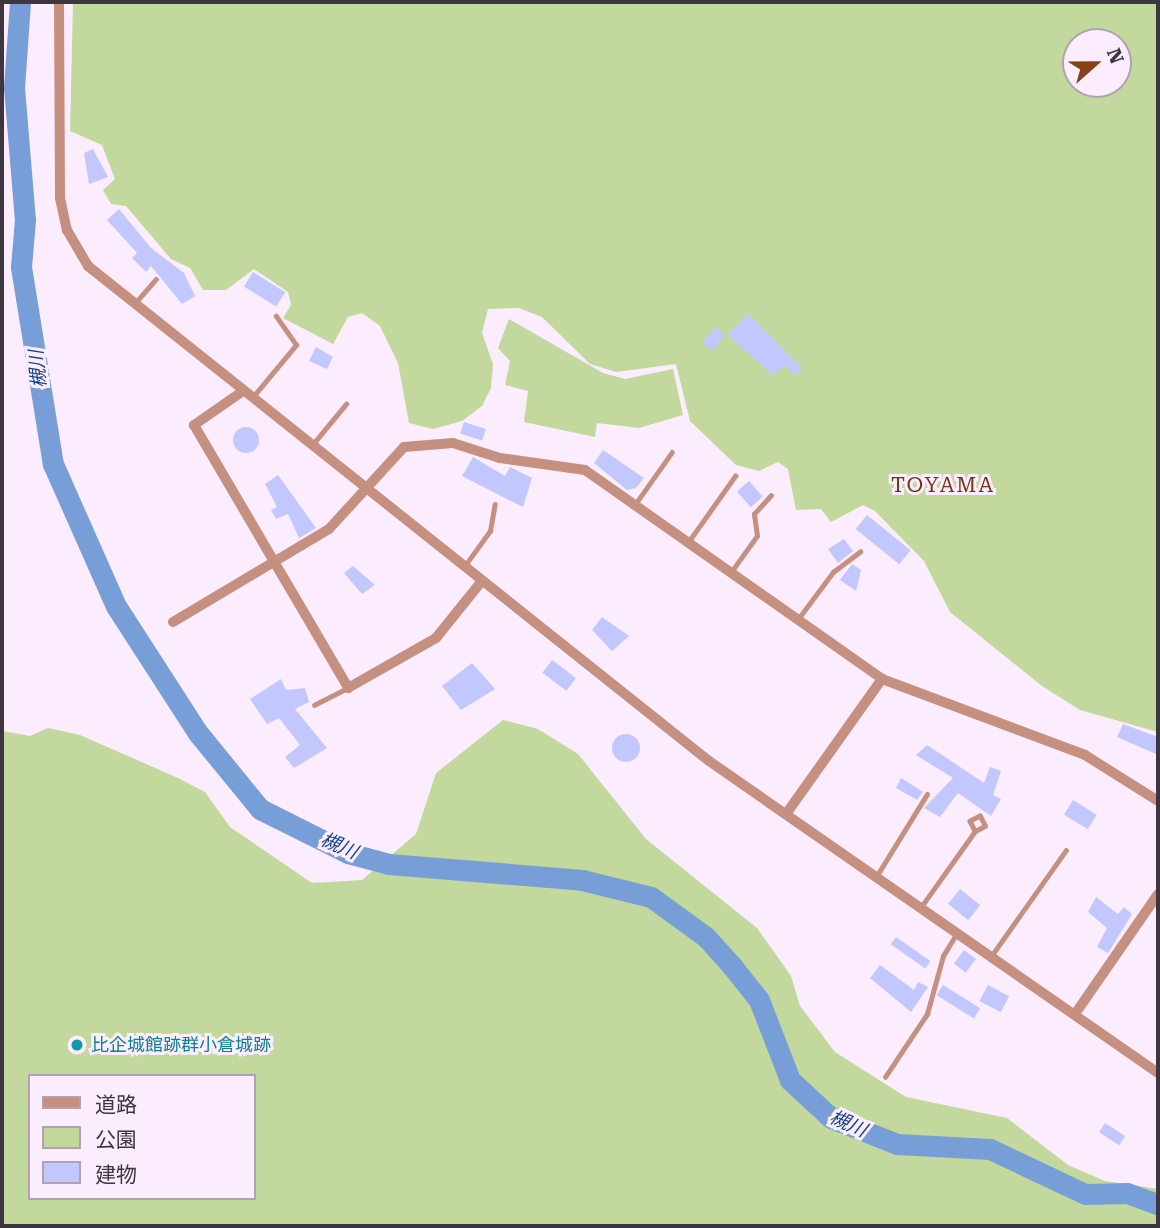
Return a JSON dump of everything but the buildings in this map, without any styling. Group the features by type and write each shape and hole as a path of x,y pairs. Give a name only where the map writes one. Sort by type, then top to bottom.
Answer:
{"street":[{"path":"59,2 55,102 62,211 88,266 463,568 786,814 1158,1073"},
{"path":"243,391 194,425 278,562 348,688 436,638 481,582"},
{"path":"173,622 278,562 329,529 404,447 453,443 500,458 585,470 882,679 1085,755 1158,801"},
{"path":"786,814 882,679"},
{"path":"1075,1014 1158,894"}],"lane":[{"path":"134,304 156,279"},
{"path":"252,398 296,345 276,316"},
{"path":"312,446 346,404"},
{"path":"635,506 672,453"},
{"path":"688,543 735,476"},
{"path":"730,573 757,536 754,514 771,495"},
{"path":"463,568 490,531 495,504"},
{"path":"797,620 833,572 860,552"},
{"path":"314,705 348,688"},
{"path":"876,877 927,794"},
{"path":"920,907 975,831"},
{"path":"991,956 1066,850"},
{"path":"885,1077 927,1014 943,956 957,933"}],"green space":[{"path":"73,2 1158,2 1158,732 1080,710 1042,686 950,612 924,561 875,511 863,505 831,522 821,509 796,510 788,469 778,462 759,471 736,465 690,421 676,364 616,372 590,364 542,317 519,308 488,309 482,333 493,364 491,388 482,406 462,421 433,429 409,423 398,363 380,326 362,313 348,317 333,344 283,318 291,305 288,292 254,269 226,290 203,290 190,268 171,259 126,206 111,204 103,190 115,179 102,145 70,131"},
{"path":"509,319 603,373 625,379 673,369 683,415 639,428 597,423 595,437 524,422 528,391 505,385 510,361 498,348"},
{"path":"503,720 538,729 578,754 646,839 757,928 791,976 800,1006 835,1052 906,1097 1007,1118 1068,1165 1105,1181 1158,1189 1158,1226 2,1226 2,731 30,736 48,728 80,735 178,778 205,792 230,827 312,883 362,880 416,834 436,773"}],"waterway":[{"name":"槻川","path":"20,2 14,87 25,220 21,267 53,464 116,606 198,733 260,809 348,853 389,864 582,880 651,897 706,937 732,966 759,1000 790,1080 831,1118 897,1144 990,1149 1085,1194 1127,1193 1158,1204"}],"place":[{"name":"比企城館跡群小倉城跡","path":"77,1045"}],"district":[{"name":"TOYAMA","path":"943,485"}]}
